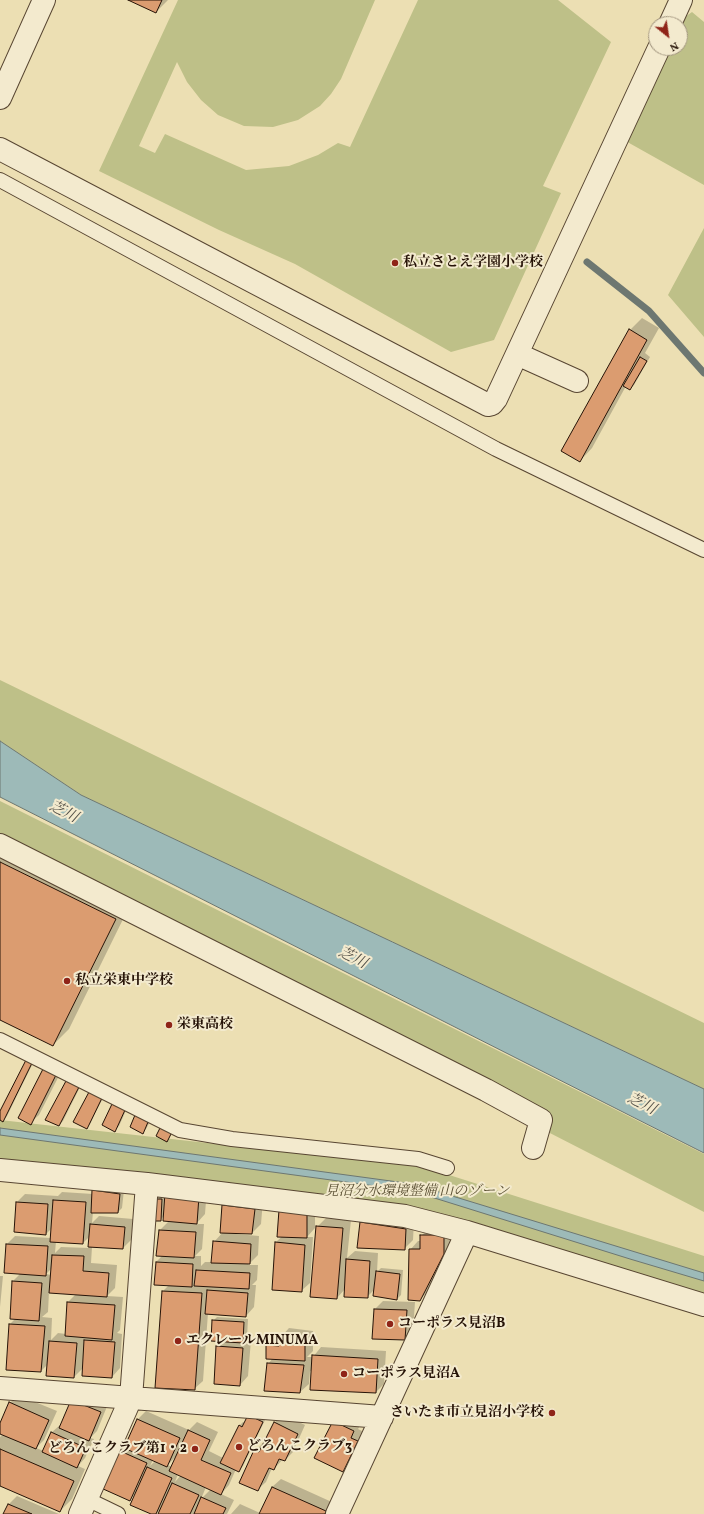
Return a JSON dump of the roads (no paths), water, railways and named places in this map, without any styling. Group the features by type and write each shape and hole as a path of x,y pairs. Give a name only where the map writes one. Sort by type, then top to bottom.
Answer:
{"street":[{"path":"0,98 44,0"},
{"path":"674,16 681,0"},
{"path":"0,149 488,405 492,404 496,399 655,56"},
{"path":"517,354 577,381"},
{"path":"0,845 486,1090 542,1120 533,1148"},
{"path":"0,1170 148,1184 405,1216 467,1232 704,1305"},
{"path":"84,1506 131,1398 148,1184"},
{"path":"337,1514 467,1232"},
{"path":"0,1388 382,1417"}],"lane":[{"path":"0,180 496,449 704,550"},
{"path":"0,1040 180,1130 232,1138 418,1159 447,1168"},
{"path":"84,1506 118,1514"}],"water":[{"name":"芝川","path":"0,741 81,795 704,1089 704,1153 0,797"},
{"path":"0,1128 413,1184 704,1273 704,1281 412,1191 0,1135"}],"waterway":[{"path":"587,262 649,311 704,373"}],"place":[{"name":"私立さとえ学園小学校","path":"395,263"},
{"name":"私立栄東中学校","path":"67,981"},
{"name":"栄東高校","path":"169,1025"},
{"name":"コーポラス見沼B","path":"390,1324"},
{"name":"エクレールMINUMA","path":"178,1341"},
{"name":"コーポラス見沼A","path":"344,1374"},
{"name":"さいたま市立見沼小学校","path":"552,1413"},
{"name":"どろんこクラブ3","path":"239,1447"},
{"name":"どろんこクラブ第1・2","path":"195,1449"}],"park label":[{"name":"見沼分水環境整備 山のゾーン","path":"417,1192"}]}
